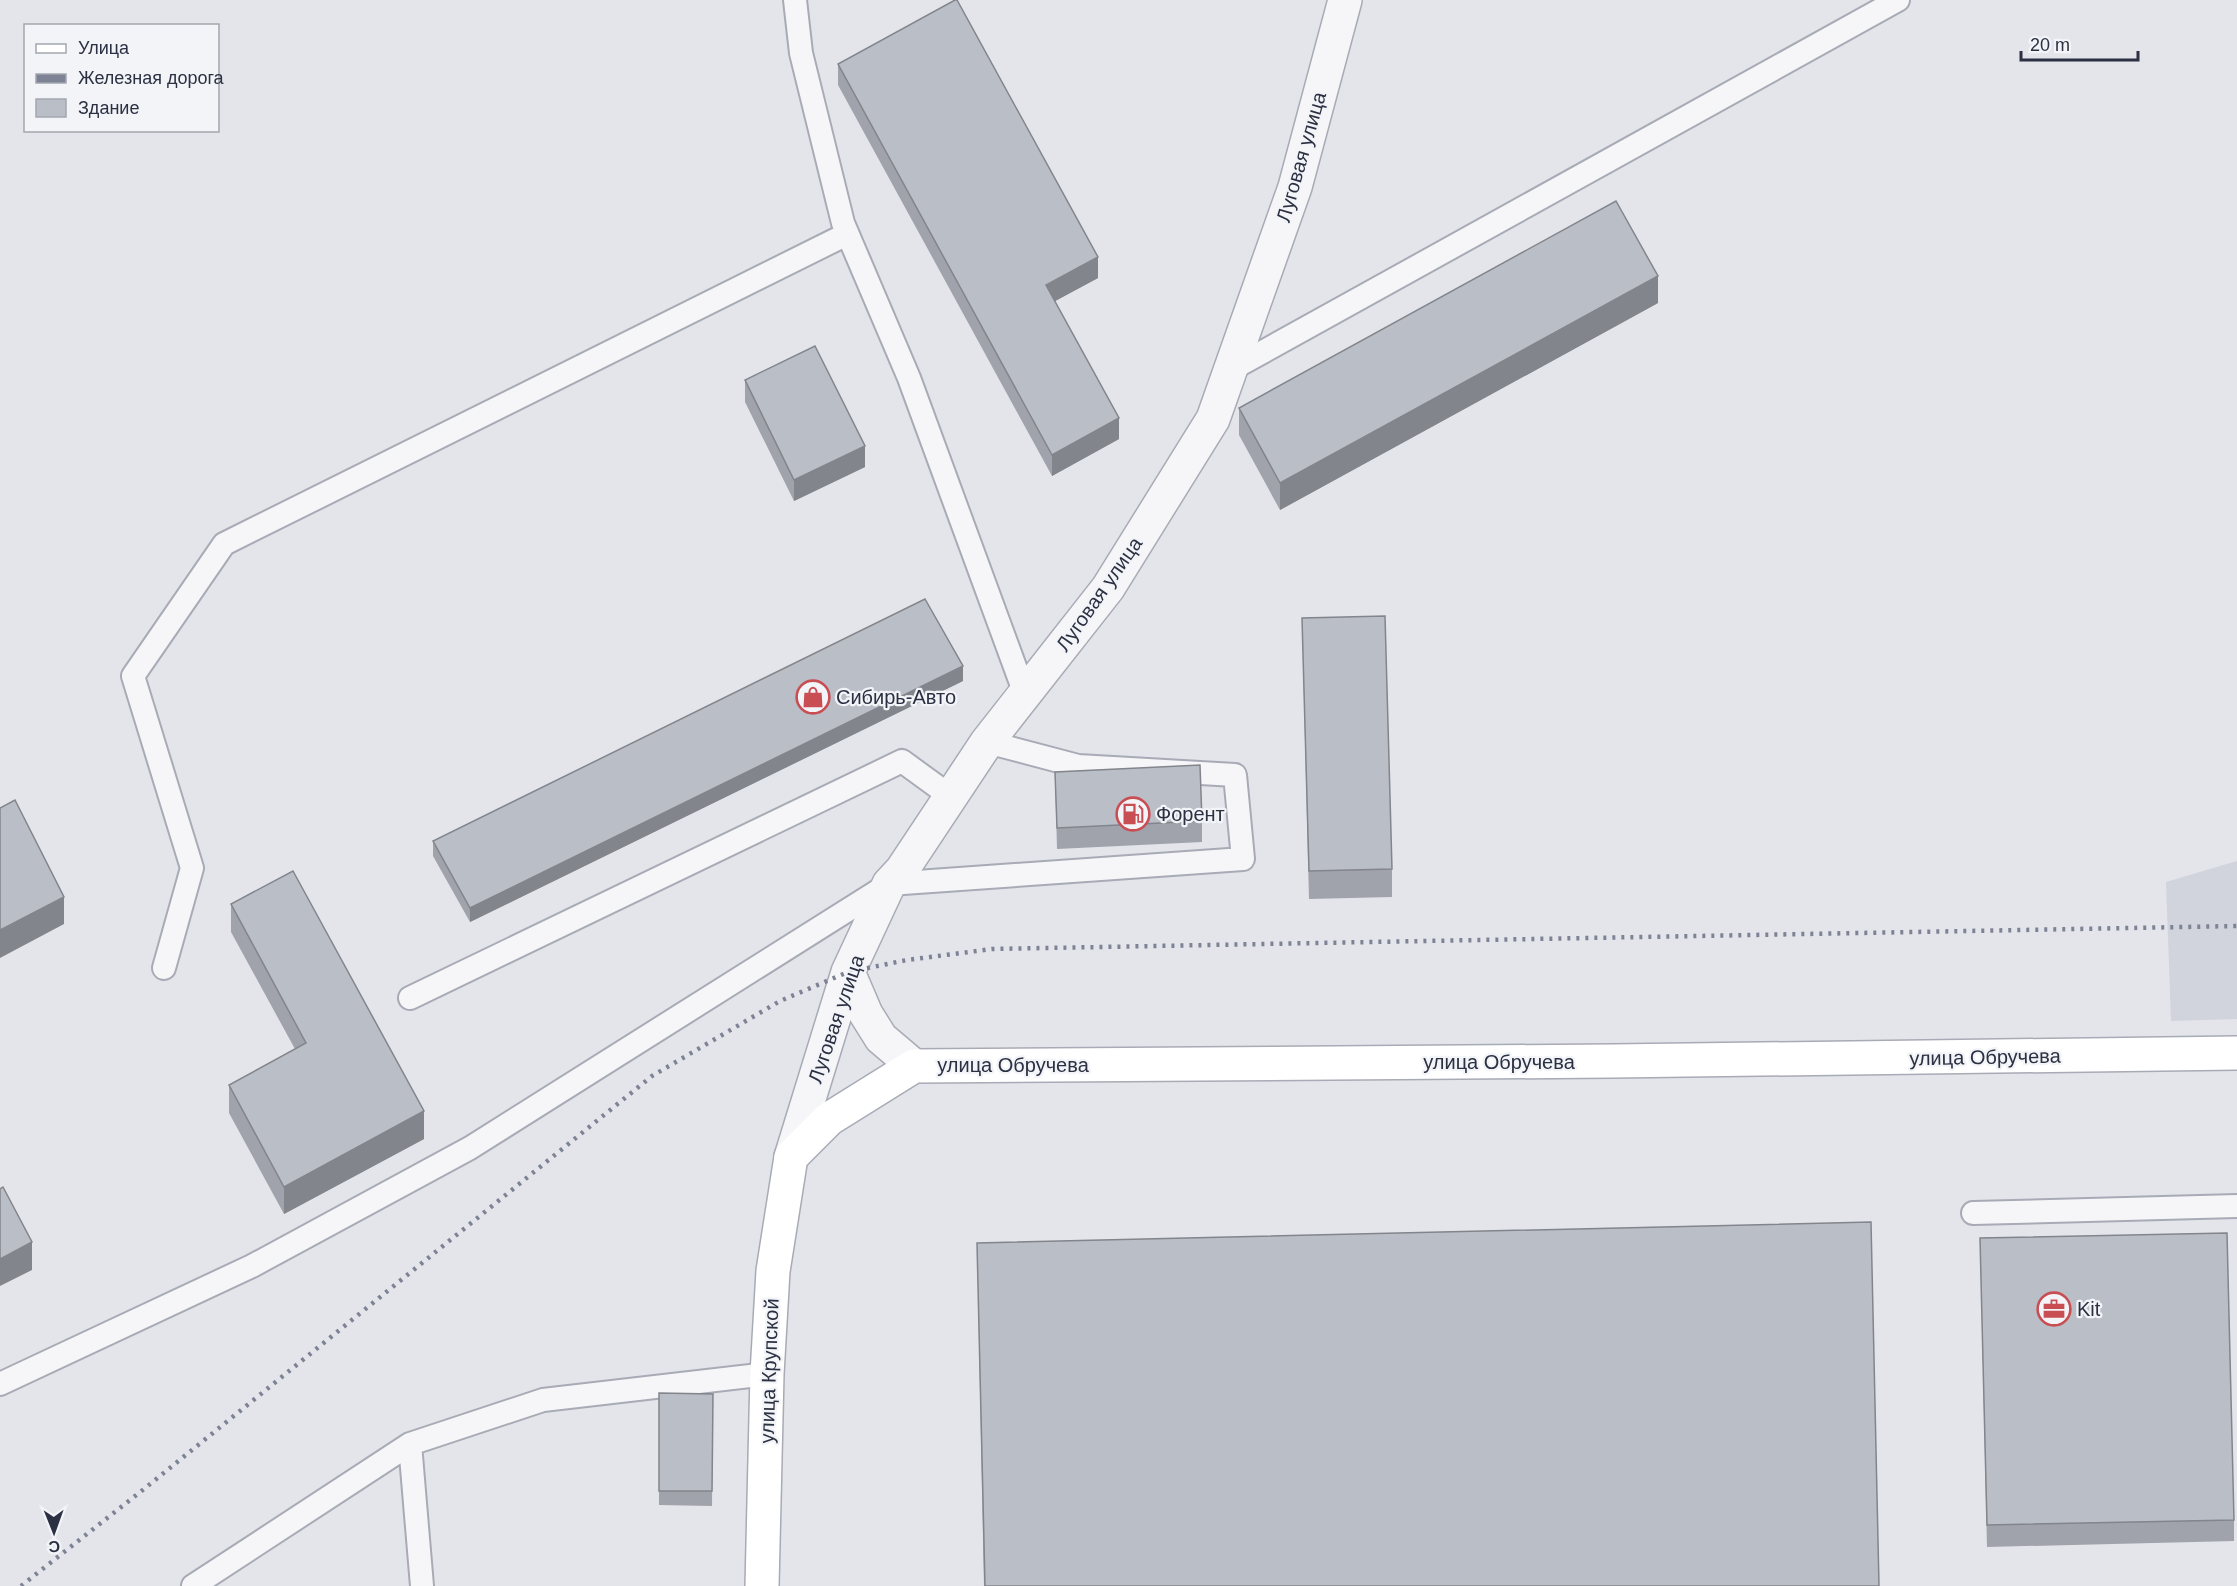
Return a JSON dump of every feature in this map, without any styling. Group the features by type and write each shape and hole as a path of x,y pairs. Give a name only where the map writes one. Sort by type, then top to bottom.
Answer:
{"main road":[{"name":"улица Обручева","path":"791,1157 829,1119 915,1066 1612,1061 2237,1053"},
{"name":"улица Крупской","path":"762,1586 767,1374 773,1270 791,1157"}],"street":[{"name":"Луговая улица","path":"791,1157 848,972 889,884 902,870 987,742 1108,588 1213,419 1295,187 1345,0"},
{"path":"848,972 881,1038 915,1066"}],"lane":[{"path":"795,0 801,53 847,234 909,378 1025,694"},
{"path":"1232,369 1898,0"},
{"path":"164,968 192,868 133,676 224,544 847,234"},
{"path":"0,1384 252,1266 470,1148 889,884 1243,859 1235,774 1078,765 987,742"},
{"path":"410,998 902,761 950,796"},
{"path":"1973,1213 2237,1206"},
{"path":"193,1586 410,1444 543,1400 767,1374"},
{"path":"410,1444 422,1586"}],"shaded area":[{"path":"2237,861 2237,1019 2171,1021 2166,882"}],"building":[{"path":"955,0 1098,257 1046,285 1119,418 1052,455 838,64"},
{"path":"1616,201 1658,276 1280,483 1239,408"},
{"path":"815,346 865,446 794,480 745,380"},
{"path":"925,599 963,666 470,908 433,841"},
{"path":"1385,616 1392,869 1309,871 1302,618"},
{"path":"1200,765 1202,821 1057,828 1055,772"},
{"path":"15,800 64,897 0,930 0,808"},
{"path":"293,871 424,1111 284,1187 229,1085 306,1043 231,904"},
{"path":"3,1187 32,1242 0,1259 0,1189"},
{"path":"1871,1222 1879,1586 985,1586 977,1243"},
{"path":"2227,1233 2234,1520 1987,1525 1980,1238"},
{"path":"659,1393 713,1394 712,1491 659,1491"}],"railway":[{"path":"21,1586 144,1489 652,1076 780,1001 848,972 907,960 992,949 2237,926"}],"place":[{"name":"Сибирь-Авто","path":"813,697"},
{"name":"Форент","path":"1133,814"},
{"name":"Kit","path":"2054,1309"}]}
